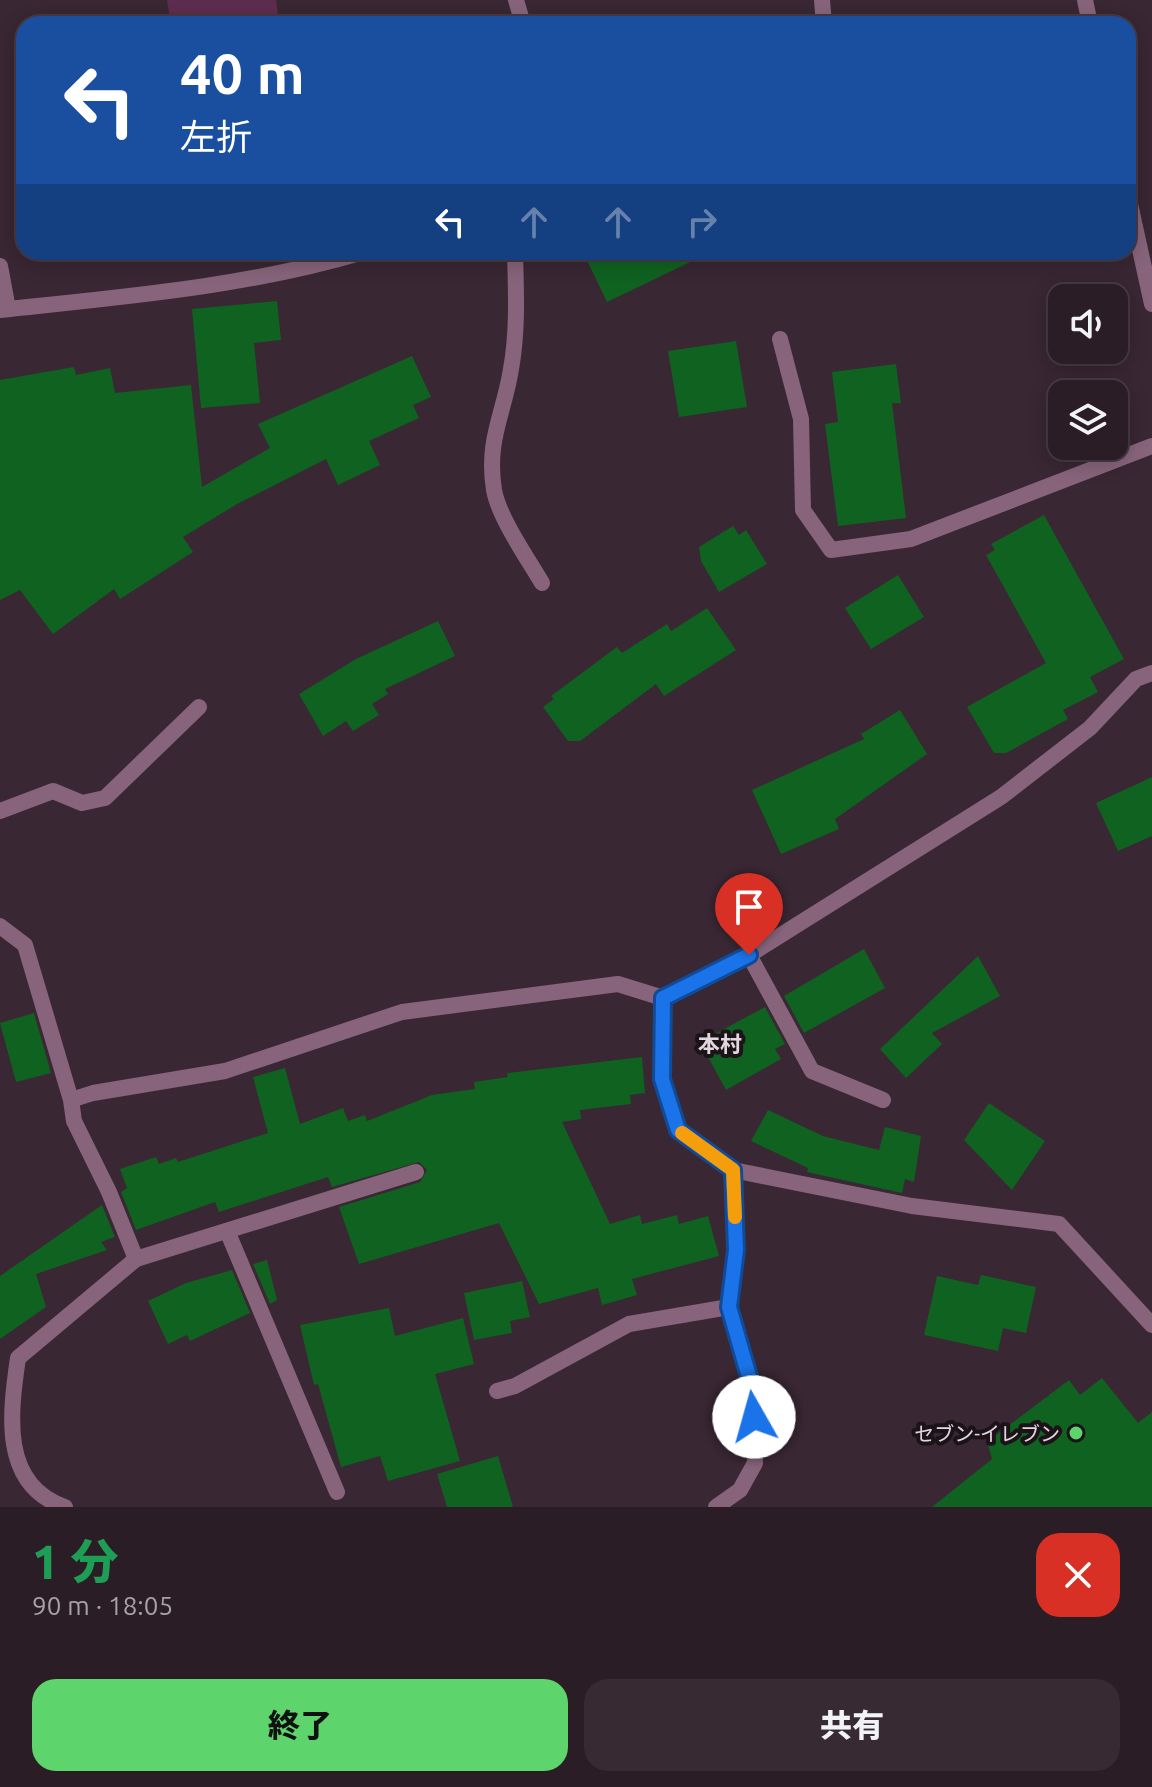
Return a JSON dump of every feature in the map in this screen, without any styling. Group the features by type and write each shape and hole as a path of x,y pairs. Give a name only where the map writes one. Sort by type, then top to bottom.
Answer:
{"street":[{"path":"1136,231 1152,304"},
{"path":"0,266 4,310 228,281 335,260"},
{"path":"515,260 516,323 511,372 497,417 492,455 494,493 542,583"},
{"path":"780,339 801,419 803,510 831,550 911,539 1152,446"},
{"path":"71,1100 93,1093 225,1071 402,1012 618,984 663,998 749,955 1001,797 1090,728 1136,679 1152,673"},
{"path":"0,811 53,791 82,803 105,798 199,707"},
{"path":"0,926 25,945 71,1100 74,1121 109,1192 136,1259"},
{"path":"749,955 812,1071 883,1100"},
{"path":"663,998 662,1079 678,1130 733,1170 912,1206 1059,1224 1152,1325"},
{"path":"716,1507 740,1490 755,1463 754,1394 729,1307 736,1250 733,1170"},
{"path":"65,1507 45,1500 18,1465 8,1423 18,1358 136,1259 228,1233 416,1172"},
{"path":"228,1233 337,1492"},
{"path":"497,1391 515,1386 629,1324 729,1307"}],"shaded area":[{"path":"167,0 276,0 278,16 170,16"}],"building":[{"path":"587,260 694,260 607,302"},
{"path":"277,301 281,340 254,343 260,403 201,408 192,309"},
{"path":"736,341 747,407 679,417 668,351"},
{"path":"412,356 431,397 413,405 419,418 369,441 380,465 338,485 326,459 237,504 183,537 193,552 120,599 114,589 53,634 20,590 0,600 0,380 74,367 76,375 110,368 115,393 191,385 202,487 270,448 258,424"},
{"path":"896,364 901,403 892,403 906,518 838,526 825,424 838,422 832,372"},
{"path":"1044,515 1124,659 1090,677 1098,692 1063,710 1068,719 1006,753 994,753 967,707 1046,663 986,555 995,550 991,544"},
{"path":"733,526 739,535 746,530 767,564 719,592 701,561 699,547"},
{"path":"898,575 924,617 871,649 845,608"},
{"path":"707,608 736,650 664,696 656,684 580,741 568,741 543,707 554,699 551,696 617,647 622,653 667,624 671,631"},
{"path":"438,621 455,656 385,689 388,694 372,704 379,715 353,731 346,721 323,736 299,694 356,659"},
{"path":"900,710 927,754 835,819 839,829 781,854 752,790 864,739 861,734"},
{"path":"1152,777 1152,836 1118,851 1096,803"},
{"path":"864,949 885,988 804,1033 784,996"},
{"path":"978,956 1000,996 932,1033 942,1044 906,1078 880,1049"},
{"path":"765,1007 785,1044 775,1049 781,1059 726,1090 700,1042"},
{"path":"34,1013 51,1073 16,1082 0,1023"},
{"path":"642,1057 645,1093 630,1095 631,1104 580,1110 581,1119 562,1122 610,1224 640,1215 642,1224 677,1215 679,1224 708,1216 719,1256 632,1279 637,1295 602,1305 598,1288 539,1304 499,1223 359,1264 339,1207 420,1182 427,1170 419,1162 332,1187 328,1177 219,1212 215,1202 136,1230 121,1192 127,1188 120,1169 156,1157 159,1164 176,1158 178,1162 268,1133 253,1077 285,1068 300,1124 343,1108 348,1121 365,1115 367,1121 432,1095 475,1089 474,1082 508,1077 507,1073"},
{"path":"989,1103 1045,1141 1012,1190 964,1140"},
{"path":"768,1110 823,1136 879,1150 885,1127 921,1136 914,1182 905,1179 902,1193 807,1172 808,1168 751,1141"},
{"path":"102,1205 115,1237 101,1242 107,1250 36,1274 46,1307 0,1339 0,1276"},
{"path":"267,1260 277,1300 270,1304 253,1264"},
{"path":"232,1270 250,1313 190,1341 187,1335 168,1344 148,1301 186,1283"},
{"path":"981,1275 1036,1287 1026,1333 1003,1328 998,1351 924,1335 937,1276 978,1285"},
{"path":"522,1281 530,1317 510,1321 512,1333 474,1340 464,1293"},
{"path":"389,1308 395,1336 463,1318 474,1364 435,1374 460,1461 388,1481 380,1456 341,1467 318,1384 314,1385 300,1325"},
{"name":"セブン-イレブン","path":"1102,1378 1138,1423 1152,1412 1152,1507 932,1507 992,1459 987,1442 1069,1380 1080,1395"},
{"path":"498,1456 513,1507 447,1507 437,1474"}],"slow traffic":[{"path":"682,1133 733,1170 735,1217"}],"place":[{"name":"セブン-イレブン","path":"1076,1433"}],"district":[{"name":"本村","path":"720,1043"}],"route":[{"path":"749,955 663,998 662,1079 678,1130 733,1170 736,1250 729,1307 754,1394 754,1417"}]}
